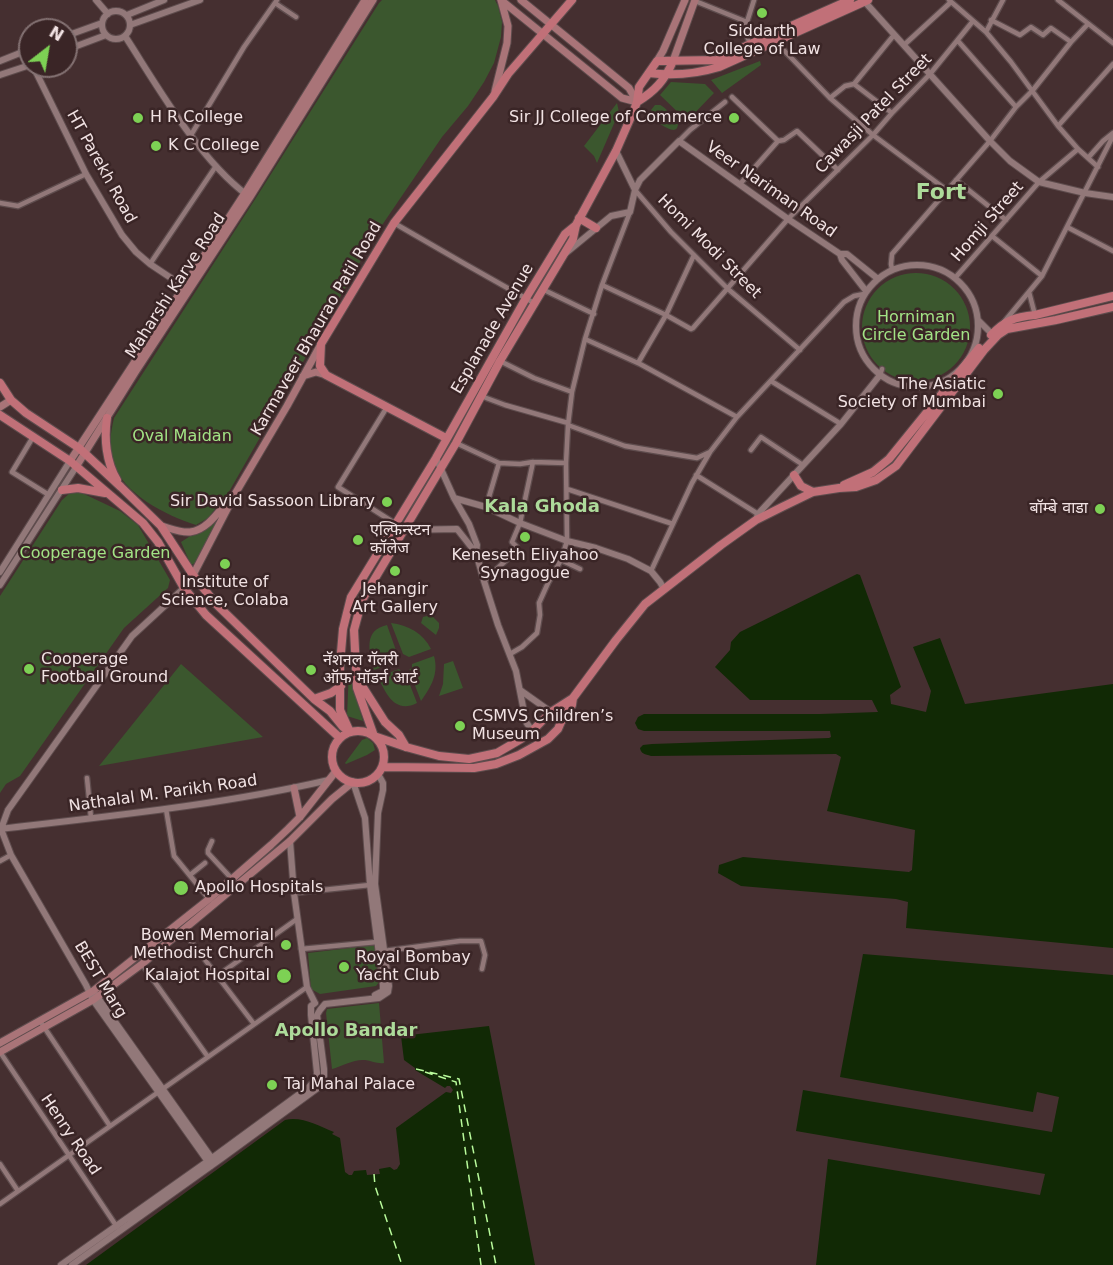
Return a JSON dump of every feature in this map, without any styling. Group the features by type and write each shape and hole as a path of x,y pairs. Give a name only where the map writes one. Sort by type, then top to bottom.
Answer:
{"main road":[{"name":"Maharshi Karve Road","path":"247,195 365,0"},
{"name":"Maharshi Karve Road","path":"73,464 373,0"},
{"path":"501,0 622,98 637,102 649,95 667,76 695,1"},
{"path":"493,97 507,43 508,26 501,0"},
{"path":"521,0 629,88 637,102"},
{"name":"Karmaveer Bhaurao Patil Road","path":"184,588 321,344 394,223 493,97 508,74 572,0"},
{"path":"573,698 551,712 532,731 497,753 469,759 439,756 406,747 374,736 366,732 358,730 346,734 333,749 333,765 343,778 361,783 369,781 380,770 384,750 374,736 357,688 354,630 362,600 573,239 578,222 616,151 637,102 639,87 663,51 685,0"},
{"path":"657,61 717,60 850,0"},
{"path":"649,73 667,76 719,67 866,0"},
{"path":"578,222 597,228"},
{"name":"Esplanade Avenue","path":"341,686 343,629 351,597 438,454 525,298 565,234 578,222"},
{"path":"543,270 551,275"},
{"name":"Maharshi Karve Road","path":"82,451 107,418 186,289"},
{"path":"874,476 944,390 999,329 1025,316 1113,296"},
{"path":"999,329 1056,320 1113,307"},
{"path":"380,770 474,768 496,764 548,739 555,733 572,705 573,698 645,604 757,517 813,492 839,488 896,466 999,329"},
{"path":"321,344 320,366 326,375"},
{"path":"303,376 316,372 326,375 446,438 457,440"},
{"path":"0,383 6,396 26,413 82,451 161,526 193,575 216,604 314,699 334,715 346,734"},
{"path":"0,407 6,396"},
{"path":"0,415 73,464 143,523 158,542 184,588 206,615 346,734"},
{"path":"107,418 105,429 107,454 112,472 121,487"},
{"path":"438,454 449,454"},
{"path":"794,475 801,486 813,492"},
{"path":"62,490 78,488 107,493"},
{"path":"161,526 183,532 190,532 204,526 235,494"},
{"path":"356,677 385,722 399,735 406,747"},
{"path":"341,686 340,710 346,734"},
{"path":"314,699 331,693 341,686"},
{"path":"438,767 439,756"},
{"path":"0,1043 93,996 271,845 300,817 336,771"},
{"path":"0,1052 44,1028 142,964 290,841 332,799 353,782"},
{"path":"294,788 300,817"}],"street":[{"path":"96,0 108,14"},
{"path":"127,15 164,0"},
{"path":"130,25 200,0"},
{"path":"748,39 746,23 754,0"},
{"path":"866,0 894,35 1010,160 1039,182 1084,193 1113,197"},
{"path":"986,32 1003,0"},
{"path":"695,1 746,23"},
{"path":"903,45 950,1 986,32 1033,90 1058,126 1098,167"},
{"path":"1059,1 1113,43"},
{"path":"191,135 244,47 276,2 296,17"},
{"path":"119,11 127,15 130,25 129,32 125,36 114,39 106,35 102,23 108,14 119,11"},
{"path":"991,20 1020,35 1031,27 1043,35 1051,28 1071,42"},
{"name":"Cawasji Patel Street","path":"666,315 693,328 788,219 930,75 973,21"},
{"path":"78,32 102,23"},
{"path":"892,269 892,254 1088,24"},
{"path":"78,46 106,35"},
{"path":"830,98 845,86 854,84 894,35"},
{"path":"125,36 191,135 216,165 247,195"},
{"path":"958,41 1016,107"},
{"path":"776,42 830,98 873,135 948,191"},
{"path":"0,61 18,54"},
{"path":"1058,126 1113,65"},
{"path":"0,75 18,70"},
{"name":"HT Parekh Road","path":"37,78 86,174 122,235 150,264 186,289"},
{"path":"854,84 892,113"},
{"path":"732,97 778,141"},
{"path":"510,654 522,647 537,633 539,603 561,560 567,541 566,464 572,392 585,339 602,285 630,213 635,190 645,175 690,130 725,102"},
{"path":"740,184 778,141 784,140 797,131 838,170"},
{"path":"1088,158 1097,147 1113,135"},
{"path":"978,320 999,329 1042,276 1084,193 1109,151 1113,135"},
{"name":"Veer Nariman Road","path":"679,141 840,254 865,293"},
{"name":"Homji Street","path":"955,278 1039,182 1078,149"},
{"name":"Homi Modi Street","path":"616,151 635,190 671,232 728,289 800,350"},
{"path":"150,264 216,165"},
{"path":"0,203 18,206 86,174"},
{"path":"956,180 1006,220"},
{"path":"563,255 611,216 630,213"},
{"path":"394,223 534,303"},
{"path":"1067,227 1113,251"},
{"path":"992,236 1042,276"},
{"path":"840,254 847,254 878,279"},
{"path":"638,363 666,315 694,255"},
{"path":"918,264 938,268 955,278 966,290 974,304 978,320 978,336 973,351 950,378 933,385 915,387 896,384 869,364 861,352 856,338 855,323 858,308 865,293 882,275 892,269 918,264"},
{"path":"602,285 666,315"},
{"path":"542,289 594,314"},
{"path":"1029,292 1035,315"},
{"path":"651,571 696,475 710,452 737,417 844,302 865,293"},
{"path":"585,339 638,363 737,417"},
{"path":"500,361 534,378 572,392"},
{"path":"696,475 757,517 841,424 881,372"},
{"path":"771,381 841,424"},
{"path":"933,385 944,390 955,388"},
{"path":"481,396 568,424 625,446 697,458 710,452"},
{"path":"387,407 338,487 396,524"},
{"path":"33,437 12,472 49,495"},
{"path":"751,450 761,437 803,465"},
{"path":"457,440 499,463 566,464"},
{"path":"438,454 454,498 469,524 477,546 476,553"},
{"path":"484,581 517,550 518,547 512,542 520,523 533,462"},
{"path":"486,507 499,463"},
{"name":"Maharshi Karve Road","path":"0,585 62,490 73,464"},
{"name":"Maharshi Karve Road","path":"0,572 49,495 73,464"},
{"path":"567,489 673,524"},
{"path":"454,498 486,507 567,541 609,552 651,571 663,589"},
{"path":"403,530 457,529 469,524"},
{"path":"457,529 476,553 498,625 510,654 526,722 540,742"},
{"path":"561,560 580,569"},
{"path":"1,829 8,810 132,636 184,588"},
{"path":"520,690 561,722"},
{"path":"72,1265 118,1229 319,1087 324,1076 317,1015 320,1010 327,1004 379,998 386,992 389,986 375,884 378,813 383,790 380,770"},
{"path":"87,778 91,818"},
{"name":"Nathalal M. Parikh Road","path":"1,829 166,809 329,780"},
{"path":"353,782 365,818 370,885 386,992"},
{"path":"166,809 174,856 209,899"},
{"name":"BEST Marg","path":"1,829 11,855 86,985 160,1091"},
{"path":"212,841 208,853 232,879"},
{"path":"290,841 297,919 307,987 315,1003"},
{"path":"0,861 11,855"},
{"path":"190,875 205,863"},
{"path":"294,893 370,885"},
{"path":"217,976 297,919"},
{"path":"183,931 254,1024"},
{"path":"384,951 460,940 481,941 485,955 482,969"},
{"path":"302,949 377,942"},
{"path":"142,964 208,1057"},
{"path":"0,1204 307,987"},
{"path":"212,1162 309,1087 316,1079 311,1006 315,1003 386,992"},
{"path":"40,1021 110,1126"},
{"name":"Henry Road","path":"0,1052 118,1229"},
{"path":"160,1091 212,1162"},
{"path":"0,1164 18,1191"},
{"path":"61,1265 118,1229"}],"green space":[{"name":"Oval Maidan","path":"382,0 495,0 502,22 501,37 494,63 468,106 442,137 376,234 230,490 208,518 196,525 184,521 146,502 125,484 117,473 110,451 114,418"},
{"path":"760,61 761,65 722,93 711,80"},
{"path":"671,82 705,84 714,93 687,121 660,95"},
{"path":"617,103 619,112 597,163 594,156 584,146"},
{"path":"655,105 662,106 678,123 675,130 668,129 652,117 651,110"},
{"name":"Horniman Circle Garden","path":"916,273 937,277 954,289 966,306 970,327 966,348 954,365 937,377 916,381 895,377 878,365 866,348 862,327 866,306 878,289 895,277"},
{"name":"Cooperage Garden","path":"70,493 82,493 120,511 138,525 170,580 168,588 124,628 20,776 6,784 0,793 0,596 62,500"},
{"path":"215,520 217,521 195,563 191,565 181,542"},
{"path":"431,615 439,623 436,635 421,623 423,617"},
{"path":"391,623 414,631 424,638 431,649 409,657 403,654"},
{"path":"387,625 398,656 396,662 374,670 370,649 371,637 379,628"},
{"path":"434,656 433,680 421,701 409,670 412,664"},
{"path":"453,661 463,688 439,696 443,684 444,664"},
{"path":"181,664 263,737 99,766"},
{"path":"399,669 405,672 417,703 409,706 397,704 384,690 378,677"},
{"path":"349,670 352,685 363,721 347,716"},
{"path":"367,738 373,743 375,750 346,764 362,740"},
{"name":"Royal Bombay Yacht Club","path":"375,945 380,981 376,986 320,994 311,989 308,953"},
{"path":"379,1003 384,1063 361,1060 332,1069 327,1009"}],"shaded area":[{"path":"857,574 860,575 901,687 890,695 891,704 926,712 931,691 913,647 940,638 965,704 1113,684 1113,948 906,928 908,902 896,899 741,886 718,873 719,865 743,857 909,872 912,870 915,830 827,811 841,757 836,754 651,756 642,753 640,748 643,745 652,744 829,738 831,737 830,731 644,731 638,729 635,723 638,717 644,714 878,712 872,700 750,700 715,667 730,650 731,642 740,632"},
{"path":"863,954 1113,975 1113,1265 816,1265 828,1159 1040,1195 1045,1174 796,1131 803,1090 1052,1132 1059,1097 1037,1092 1033,1112 840,1077"},
{"path":"489,1026 535,1265 86,1265 285,1120 304,1120 334,1132 332,1134 340,1138 345,1172 349,1175 352,1175 354,1171 366,1170 367,1175 380,1174 379,1169 390,1167 397,1169 400,1164 396,1128 446,1092 451,1093 453,1090 450,1086 445,1088 415,1070 404,1060 401,1036"}],"ferry route":[{"path":"416,1069 459,1079 496,1265"},
{"path":"425,1072 456,1082 481,1265"},
{"path":"374,1174 375,1186 402,1265"}],"place":[{"name":"Siddarth College of Law","path":"762,13"},
{"name":"H R College","path":"138,118"},
{"name":"Sir JJ College of Commerce","path":"734,118"},
{"name":"K C College","path":"156,146"},
{"name":"The Asiatic Society of Mumbai","path":"998,394"},
{"name":"Sir David Sassoon Library","path":"387,502"},
{"name":"बॉम्बे वाडा","path":"1100,509"},
{"name":"Keneseth Eliyahoo Synagogue","path":"525,537"},
{"name":"एल्फिन्स्टन कॉलेज","path":"358,540"},
{"name":"Institute of Science, Colaba","path":"225,564"},
{"name":"Jehangir Art Gallery","path":"395,571"},
{"name":"Cooperage Football Ground","path":"29,669"},
{"name":"नॅशनल गॅलरी ऑफ मॉडर्न आर्ट","path":"311,670"},
{"name":"CSMVS Children’s Museum","path":"460,726"},
{"name":"Apollo Hospitals","path":"181,888"},
{"name":"Bowen Memorial Methodist Church","path":"286,945"},
{"name":"Royal Bombay Yacht Club","path":"344,967"},
{"name":"Kalajot Hospital","path":"284,976"},
{"name":"Taj Mahal Palace","path":"272,1085"}],"district":[{"name":"Fort","path":"941,193"},
{"name":"Kala Ghoda","path":"542,507"},
{"name":"Apollo Bandar","path":"346,1031"}]}
